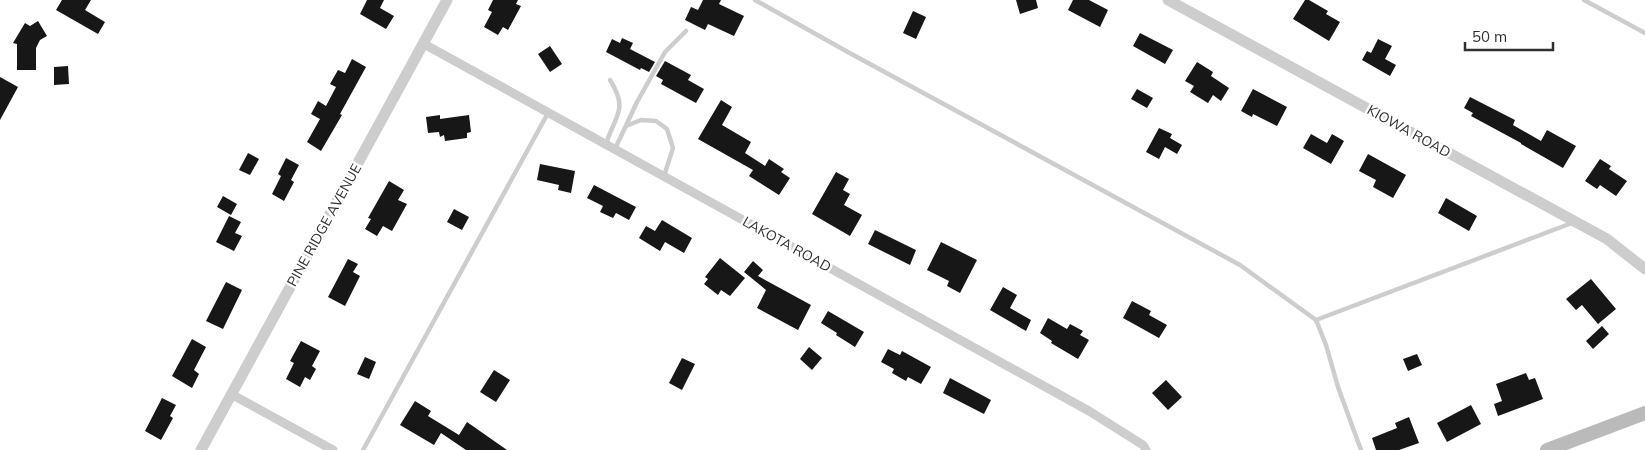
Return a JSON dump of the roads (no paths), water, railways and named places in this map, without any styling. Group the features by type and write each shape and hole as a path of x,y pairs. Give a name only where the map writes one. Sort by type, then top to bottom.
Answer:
{"main road":[{"path":"1547,450 1645,414"}],"street":[{"name":"PINE RIDGE AVENUE","path":"201,450 447,0"},
{"name":"KIOWA ROAD","path":"1168,0 1607,239 1645,269"},
{"name":"LAKOTA ROAD","path":"424,44 1089,411 1146,450"},
{"path":"231,394 333,450"}],"lane":[{"path":"754,0 1240,265 1316,320 1361,450"},
{"path":"1584,0 1645,33"},
{"path":"615,149 637,102 665,52 686,31"},
{"path":"606,144 619,113 620,103 618,92 610,80"},
{"path":"363,450 548,113"},
{"path":"626,126 641,120 656,120 666,129 673,148 664,176"},
{"path":"1316,320 1574,222"}]}
